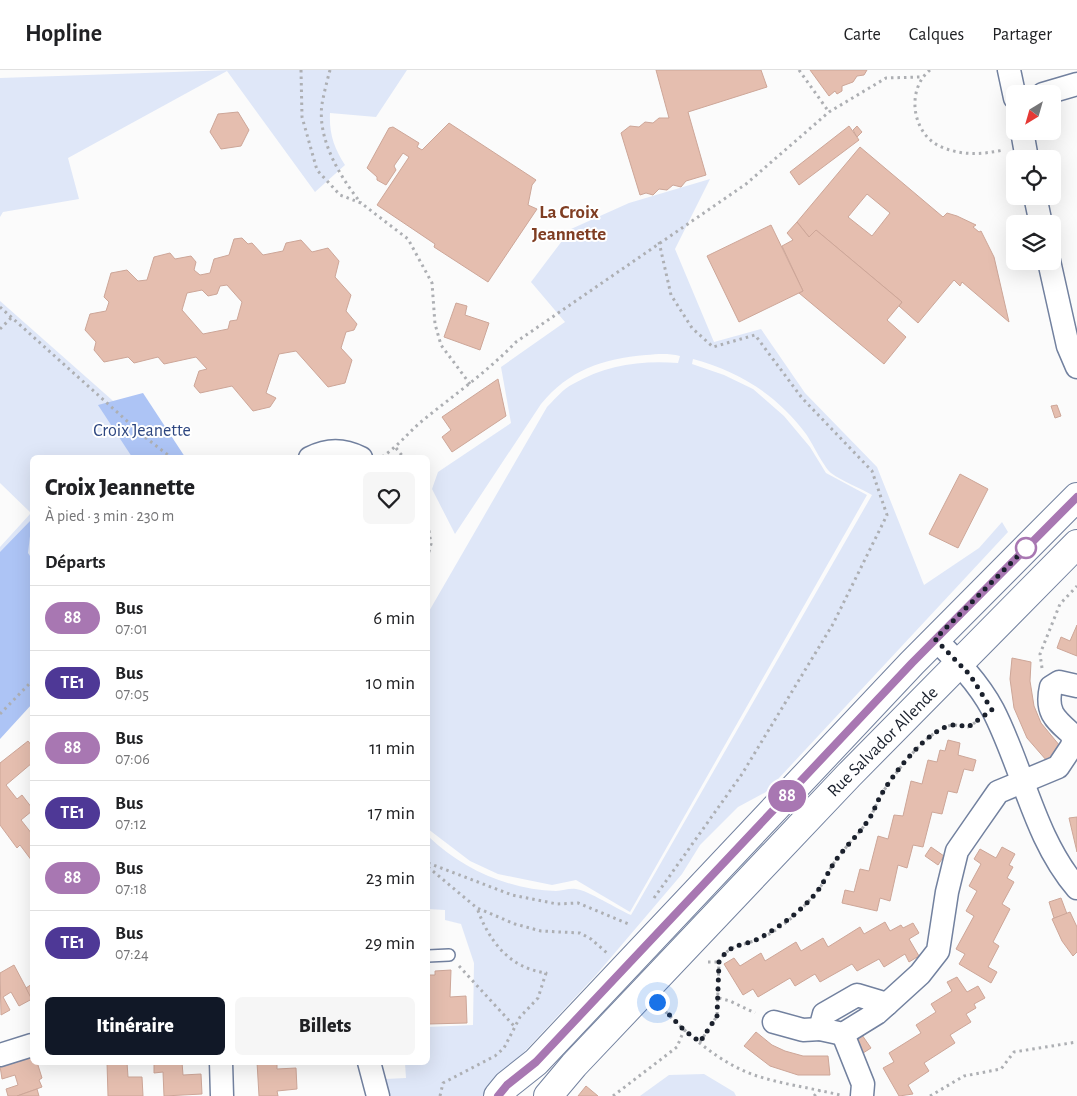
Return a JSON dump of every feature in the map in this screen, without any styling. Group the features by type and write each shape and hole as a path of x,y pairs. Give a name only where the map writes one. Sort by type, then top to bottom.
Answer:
{"street":[{"path":"1009,70 1012,85"},
{"path":"1061,89 1077,84"},
{"path":"1051,270 1068,346 1077,367"},
{"path":"319,455 334,450 354,455"},
{"name":"Rue Salvador Allende","path":"498,1096 507,1085 536,1062 935,639 1077,497"},
{"name":"Rue Salvador Allende","path":"548,1096 574,1065 742,886 1077,544"},
{"path":"935,639 970,675 992,710 1024,782 1043,835 1056,860 1077,888"},
{"path":"774,1022 803,1030 820,1029 843,1034 877,1014 920,974 938,951 947,892 958,851 998,792 1058,767 1072,746 1074,736 1051,714 1048,700 1051,687 1060,682 1077,686"},
{"path":"820,1029 824,1014 857,995 887,1004"},
{"path":"843,1034 863,1084 862,1096"},
{"path":"0,1055 30,1046"},
{"path":"221,1065 222,1096"},
{"path":"369,1065 378,1096"}],"lane":[{"path":"430,956 449,955"}],"path":[{"path":"330,70 322,106 323,134 340,172 361,203"},
{"path":"799,70 829,112"},
{"path":"386,455 396,448 409,432 470,384 516,342 746,184 829,112 886,78 921,77 930,70"},
{"path":"302,72 300,96 302,117 317,170 340,195 361,203 408,240 432,283 435,324 441,345 470,384"},
{"path":"921,77 914,103 921,131 942,148 976,155 1024,145"},
{"path":"653,900 742,774 818,649 833,624 887,515 872,470 802,398 755,335 713,348 692,328 671,295 659,242"},
{"path":"0,307 146,438 168,455"},
{"path":"0,330 12,318"},
{"path":"396,448 402,455"},
{"path":"1051,687 1042,667 1040,654 1060,604 1077,586"},
{"path":"0,714 30,683"},
{"path":"700,1042 717,1016 719,962 724,954 737,944 757,940 782,924 807,902 820,887 836,860 869,821 881,795 900,768 921,744 938,731 952,725 968,727 992,710"},
{"path":"430,866 512,895 557,904 578,903 637,928"},
{"path":"430,867 477,908 516,924 533,928 580,933 591,939 609,955"},
{"path":"440,1096 444,1083 495,1056 504,1048 520,1017 538,998 546,973 530,971 502,953 490,939 477,908"},
{"path":"449,955 515,1027"},
{"path":"719,998 730,1001 774,1022"},
{"path":"657,1002 684,1030 726,1062 754,1075 843,1096"},
{"path":"613,1096 676,1047 684,1030"},
{"path":"930,1096 964,1076 1001,1069 1014,1052 1077,1042"},
{"path":"814,1096 820,1090"}],"green space":[{"path":"232,70 407,70 376,117 330,113 330,128 333,140 345,165 315,192 227,71 68,158 79,199 3,212 0,217 0,78"},
{"path":"710,179 675,249 714,342 761,329 805,393 877,467 924,585 979,548 1002,522 1008,532 766,792 738,807 700,845 682,874 596,975 483,1096 387,1096 385,1079 406,1078 405,1065 430,1065 430,1027 473,1025 474,963 461,924 445,920 445,910 430,909 430,838 456,859 488,876 521,887 539,890 581,890 631,915 872,495 831,473 795,420 770,397 742,378 726,370 693,359 692,364 724,375 753,389 784,416 810,447 826,473 867,495 630,912 576,880 552,885 498,874 470,861 430,831 430,610 547,407 562,391 585,378 611,368 637,363 678,363 680,356 655,354 601,363 588,368 563,383 541,404 455,534 432,489 438,472 511,423 501,367 565,322 531,282 571,229 629,203"},
{"path":"0,301 172,453 171,455 30,455 30,512 0,483"},
{"name":"Croix Jeanette","path":"143,393 184,455 131,455 98,405"},
{"path":"30,514 30,630 0,661 0,547"},
{"path":"30,521 28,553 30,556 30,706 0,739 0,552"},
{"path":"704,1074 734,1092 736,1096 640,1096 669,1075"}],"building":[{"path":"656,70 761,70 767,87 688,112 706,175 686,181 681,187 673,185 667,190 659,189 653,195 646,193 640,195 621,133 630,126 639,127 645,122 653,123 659,118 669,118"},
{"path":"810,70 867,70 864,75 857,76 853,82 842,86 842,91 837,94 835,91 829,96"},
{"path":"238,112 249,130 241,146 221,149 210,132 218,114"},
{"path":"449,123 536,180 532,185 528,205 537,209 488,282 434,247 435,244 377,205 409,157 403,153 394,166 396,170 386,185 377,180 377,177 367,168 389,128 393,127 419,143 417,147 422,150"},
{"path":"849,126 859,140 799,185 790,172"},
{"path":"857,126 862,132 857,137 853,130"},
{"path":"860,147 943,217 947,213 976,225 973,227 979,232 981,231 994,257 1009,322 962,282 960,286 954,280 918,323 899,306 902,302 816,230 809,237 797,222","holes":["867,194 890,213 872,236 848,217"]},
{"path":"797,222 809,237 816,230 902,302 887,320 906,337 884,364 799,293 803,291 782,246 793,240 787,233"},
{"path":"771,225 803,291 739,322 707,256"},
{"path":"242,238 248,244 252,243 263,255 283,251 286,243 301,240 312,252 328,248 339,261 335,277 351,295 346,311 357,324 354,330 346,332 341,348 352,360 345,383 328,387 296,351 279,354 266,393 276,398 270,407 253,411 232,386 200,393 194,386 199,371 207,369 196,357 164,364 158,357 134,363 128,357 104,362 94,350 96,342 85,330 90,314 106,311 109,302 104,297 111,273 127,270 138,281 147,280 154,257 170,253 175,259 191,256 196,262 194,270 200,275 210,273 214,259 229,255 234,239","holes":["227,285 242,302 237,320 230,321 228,329 203,334 182,310 187,293 202,290 208,296 217,294 220,286"]},
{"path":"456,303 467,306 465,315 489,323 480,350 444,337"},
{"path":"498,379 506,416 452,452 442,437 451,430 442,417"},
{"path":"1057,405 1061,416 1055,418 1051,406"},
{"path":"960,474 988,489 958,548 929,534"},
{"path":"1077,625 1077,656 1057,648 1061,637 1070,641"},
{"path":"1012,658 1031,662 1030,681 1034,706 1041,723 1060,746 1047,761 1027,738 1014,708 1010,679"},
{"path":"948,740 960,743 958,755 976,760 973,771 964,769 957,793 948,791 942,814 932,812 923,847 913,845 907,868 898,865 890,901 880,898 877,911 842,903 845,890 854,892 860,869 869,871 878,836 888,839 894,815 903,816 911,781 922,784 928,760 937,762 940,750 945,751"},
{"path":"28,741 30,744 30,765 6,785 17,799 22,795 30,805 30,813 21,820 30,831 30,858 20,845 17,848 0,825 0,763"},
{"path":"1077,817 1077,852 1069,818"},
{"path":"931,847 944,856 938,865 925,856"},
{"path":"1002,847 1015,854 1009,865 1013,867 1007,878 1014,882 1002,904 1010,909 993,942 999,946 988,967 997,972 991,983 959,964 965,954 956,949 974,916 966,911 977,891 969,886 981,864 974,859 980,849 996,858"},
{"path":"1061,898 1067,914 1054,918 1049,902"},
{"path":"1070,912 1077,927 1077,952 1073,956 1062,941 1052,919"},
{"path":"885,922 890,931 901,925 903,928 913,923 919,933 909,939 919,956 909,962 905,954 884,967 879,959 857,971 852,964 820,982 815,974 795,986 790,978 758,997 753,989 743,995 724,964 734,958 740,966 761,953 765,961 796,942 801,951 823,938 828,947 860,927 864,934"},
{"path":"14,965 30,995 30,1000 19,1006 11,992 3,997 10,1010 1,1015 0,973"},
{"path":"451,970 450,997 466,996 467,1023 430,1024 430,975 435,975 435,971"},
{"path":"957,977 967,992 978,986 985,998 974,1004 976,1008 966,1014 971,1022 950,1035 955,1043 924,1063 929,1071 908,1085 913,1094 899,1096 883,1068 894,1062 889,1053 921,1033 916,1025 936,1012 931,1004 952,991 947,982"},
{"path":"30,985 30,996 26,988"},
{"path":"756,1032 772,1045 785,1051 803,1056 828,1056 830,1075 798,1075 770,1066 744,1046"},
{"path":"862,1035 871,1048 860,1055 852,1041"},
{"path":"30,1057 30,1065 38,1065 42,1078 39,1080 42,1087 17,1096 8,1096 6,1089 18,1085 15,1075 2,1079 0,1066"},
{"path":"107,1065 127,1065 128,1077 142,1077 143,1096 108,1096"},
{"path":"154,1065 182,1065 183,1075 201,1074 202,1094 164,1096 163,1072 154,1073"},
{"path":"257,1065 277,1065 277,1069 296,1068 297,1089 277,1091 278,1096 259,1096"},
{"path":"586,1086 598,1096 578,1096"},
{"path":"37,1089 39,1096 17,1096"}],"bus line":[{"name":"88","path":"498,1096 507,1085 536,1062 548,1047 912,663 1077,497"}],"district":[{"name":"La Croix Jeannette","path":"569,223"}],"route":[{"path":"657,1002 684,1030 700,1042 717,1016 719,962 724,954 737,944 757,940 782,924 807,902 820,887 836,860 869,821 881,795 900,768 921,744 938,731 952,725 968,727 992,710 970,675 935,639 1026,548"}]}
